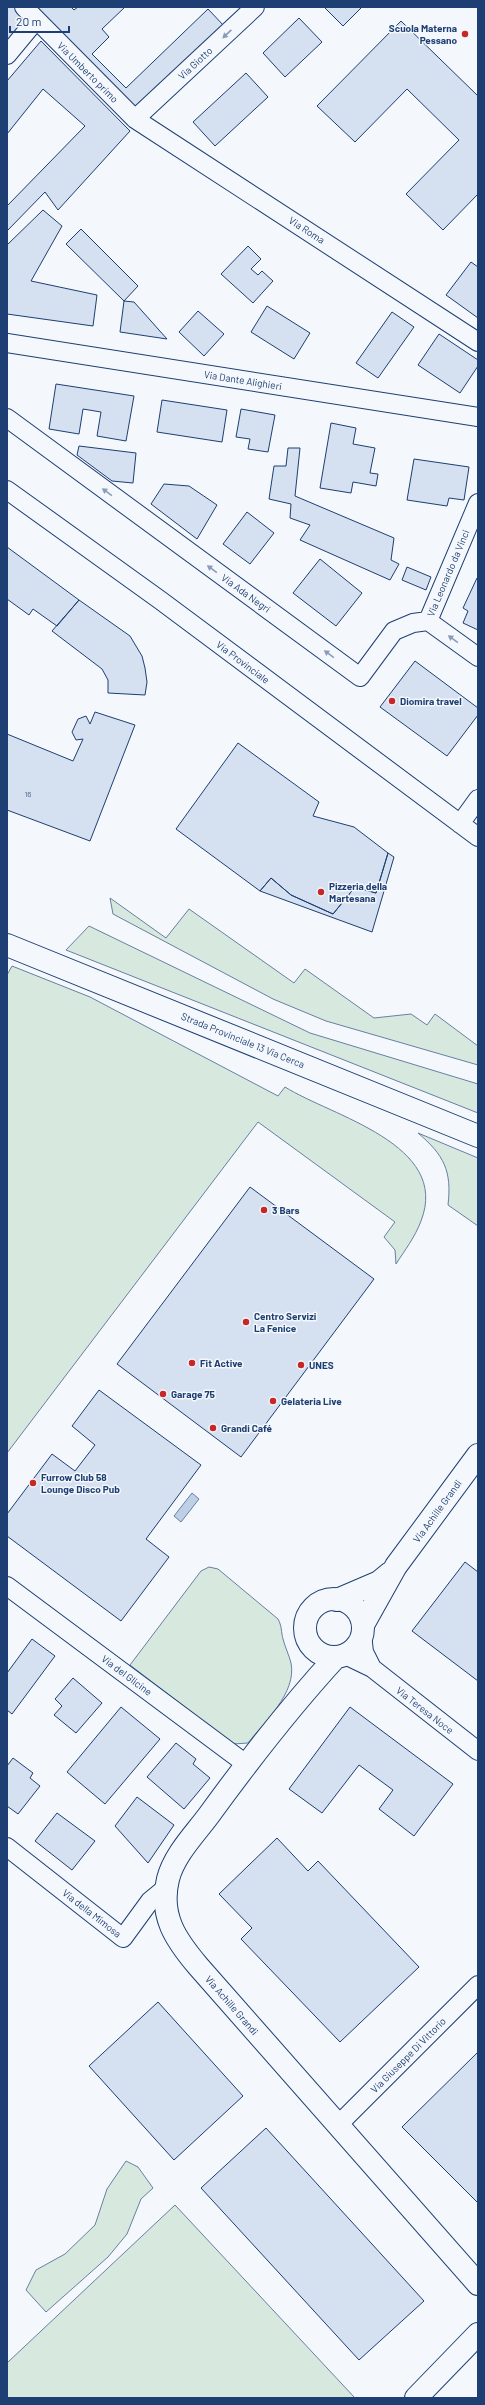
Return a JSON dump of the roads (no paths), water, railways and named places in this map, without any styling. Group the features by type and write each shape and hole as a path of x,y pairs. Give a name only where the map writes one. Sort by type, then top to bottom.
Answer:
{"street":[{"name":"Via Umberto primo","path":"24,7 135,119"},
{"name":"Via Giotto","path":"135,119 255,7"},
{"path":"7,55 36,20"},
{"name":"Via Roma","path":"135,119 478,342"},
{"name":"Via Dante Alighieri","path":"7,343 478,417"},
{"name":"Via Ada Negri","path":"7,418 360,677 394,631 413,623 428,620"},
{"name":"Via Provinciale","path":"7,490 166,605 478,837"},
{"name":"Via Leonardo da Vinci","path":"428,620 478,503"},
{"path":"428,620 478,657"},
{"path":"460,824 478,799"},
{"name":"Strada Provinciale 13 Via Cerca","path":"7,945 478,1136"},
{"name":"Via Achille Grandi","path":"396,1566 478,1455"},
{"path":"299,1697 307,1672 309,1642 306,1629 310,1612 324,1602 337,1600 379,1582 396,1566"},
{"path":"309,1642 318,1652 340,1656 356,1647 362,1630 396,1566"},
{"name":"Via del Glicine","path":"7,1586 246,1764"},
{"path":"337,1600 354,1608 362,1630 364,1652 372,1668"},
{"name":"Via Achille Grandi","path":"340,1656 299,1697 246,1764 186,1846 173,1868 167,1887 169,1921 175,1937 182,1946 478,2284"},
{"name":"Via Teresa Noce","path":"340,1656 372,1668 478,1751"},
{"name":"Via della Mimosa","path":"7,1847 123,1938 150,1901 167,1887"},
{"name":"Via Giuseppe Di Vittorio","path":"338,2125 478,1985"},
{"path":"416,2398 478,2334"}],"water":[{"path":"192,1493 199,1499 181,1522 174,1516"}],"place":[{"name":"Scuola Materna Pessano","path":"465,34"},
{"name":"Diomira travel","path":"392,701"},
{"name":"Pizzeria della Martesana","path":"321,892"},
{"name":"3 Bars","path":"264,1210"},
{"name":"Centro Servizi La Fenice","path":"246,1322"},
{"name":"Fit Active","path":"192,1363"},
{"name":"UNES","path":"301,1365"},
{"name":"Garage 75","path":"163,1394"},
{"name":"Gelateria Live","path":"273,1401"},
{"name":"Grandi Café","path":"213,1428"},
{"name":"Furrow Club 58 Lounge Disco Pub","path":"33,1483"}]}
